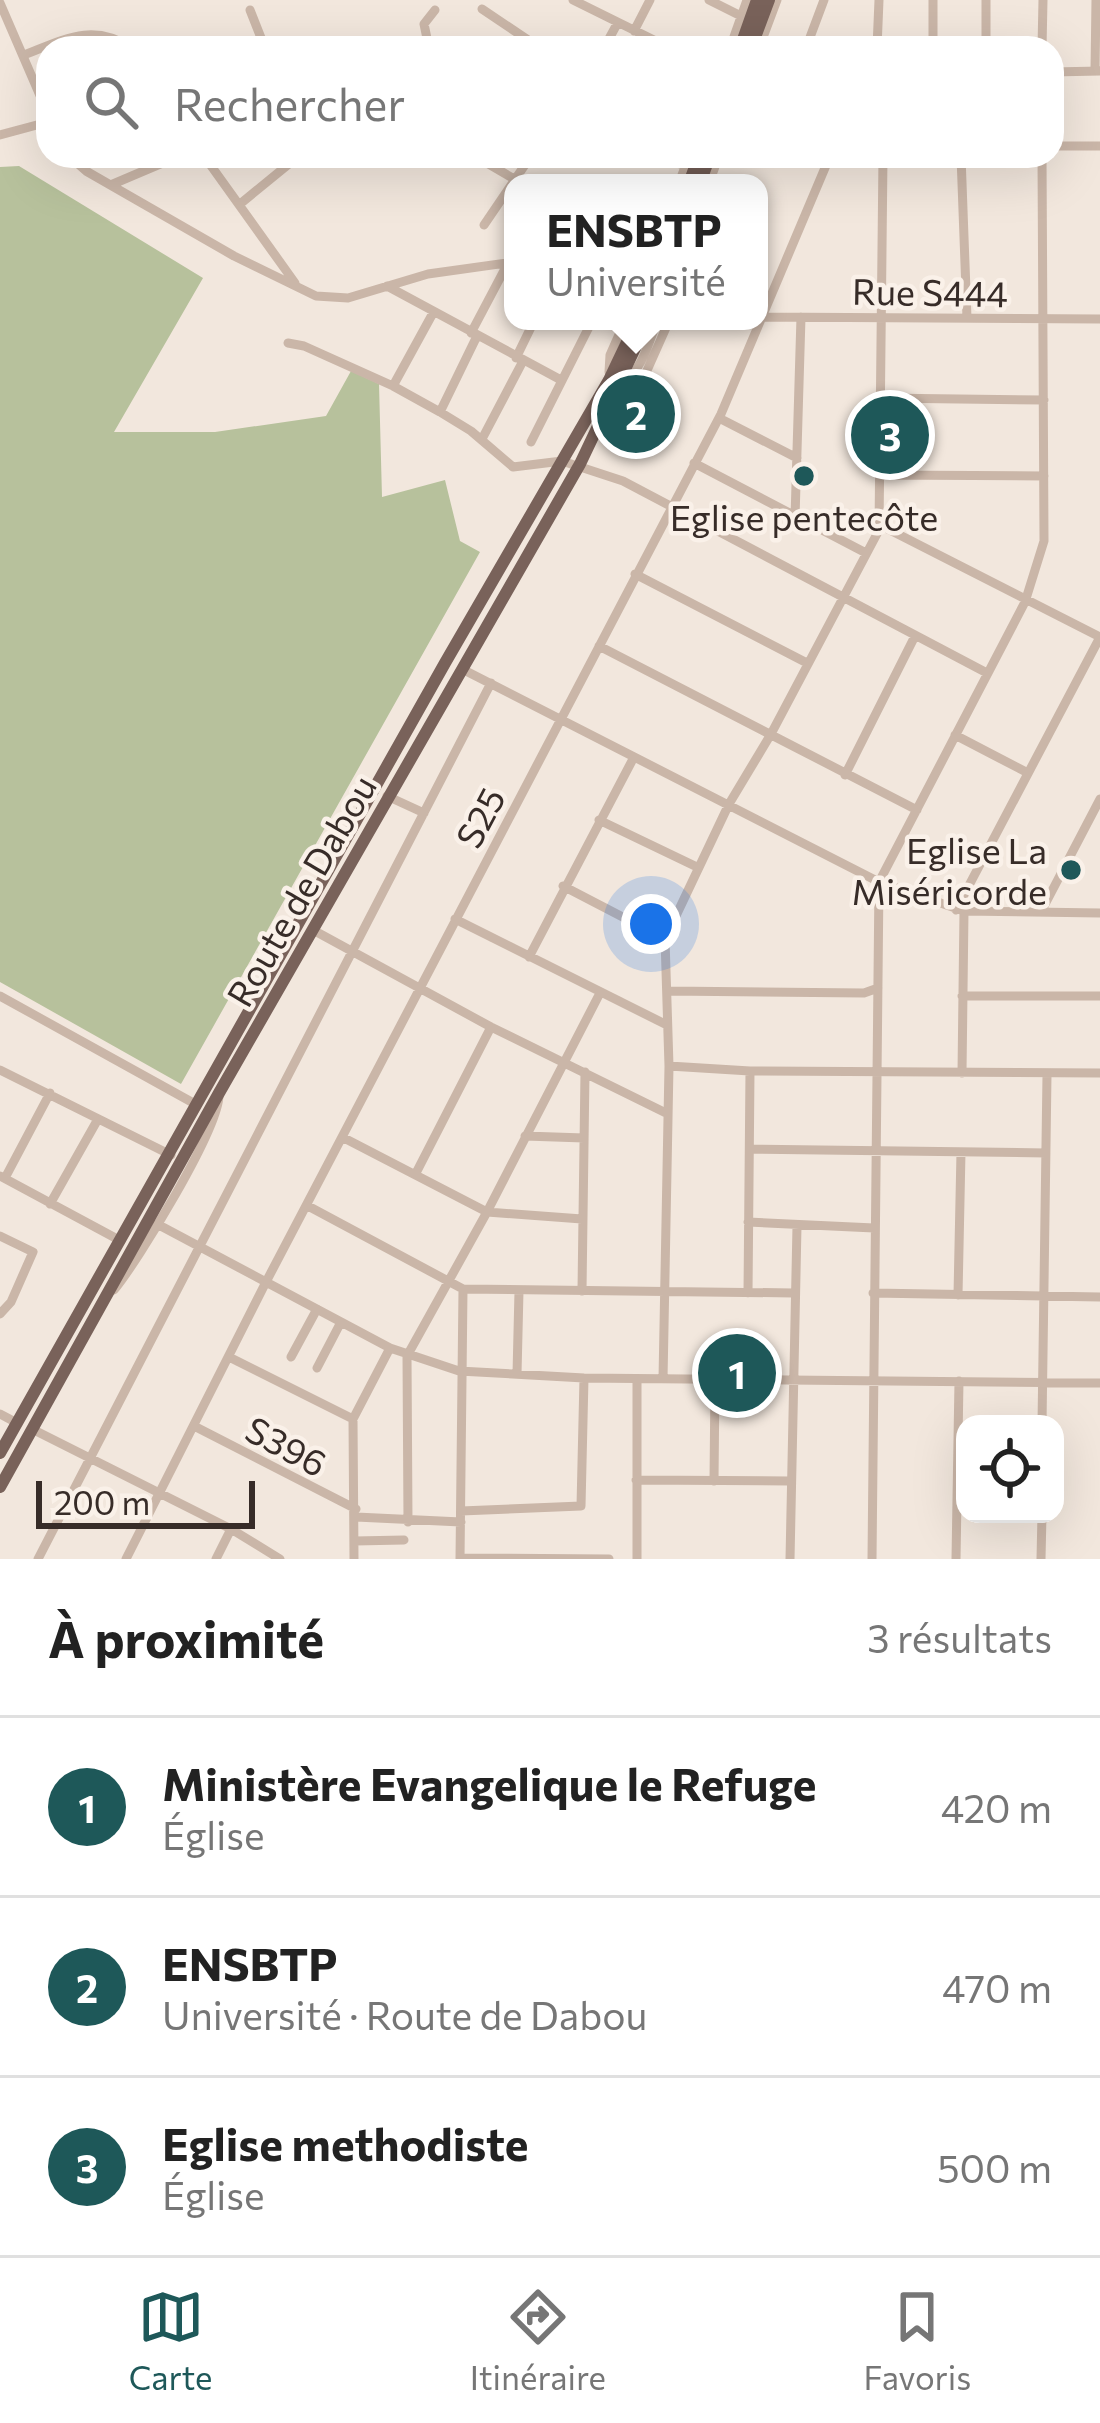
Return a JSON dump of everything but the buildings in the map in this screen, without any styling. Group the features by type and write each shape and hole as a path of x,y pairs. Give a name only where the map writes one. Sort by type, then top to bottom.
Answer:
{"main road":[{"path":"744,36 757,0"},
{"path":"760,36 773,0"},
{"name":"Route de Dabou","path":"0,1487 219,1093 580,464 610,404 634,330"},
{"name":"Route de Dabou","path":"0,1453 562,461 647,330"}],"street":[{"path":"572,0 643,36"},
{"path":"634,32 650,0"},
{"path":"710,0 741,16"},
{"path":"734,36 747,0"},
{"path":"810,36 824,0"},
{"path":"878,36 879,0"},
{"path":"933,0 933,36"},
{"path":"986,0 986,36"},
{"path":"1042,36 1043,0"},
{"path":"1064,72 1098,71 1096,0"},
{"path":"0,3 36,86"},
{"path":"482,9 522,36"},
{"path":"250,10 262,36"},
{"path":"426,36 424,24 436,10"},
{"path":"610,36 617,24"},
{"path":"74,36 99,32 107,36"},
{"path":"24,55 36,50"},
{"path":"0,135 36,122"},
{"path":"1064,146 1100,146"},
{"path":"83,168 234,256 331,299 428,274 504,262"},
{"path":"113,184 151,168"},
{"path":"213,168 298,287"},
{"path":"239,204 284,168"},
{"name":"S25","path":"768,301 825,168"},
{"path":"663,1379 669,1066 665,939 729,805 880,525 883,168"},
{"path":"961,168 967,318"},
{"path":"872,1559 879,882 1025,602 1044,541 1042,168"},
{"path":"484,225 504,199"},
{"path":"440,412 504,275"},
{"path":"386,286 561,380"},
{"path":"393,386 433,313"},
{"name":"Rue S444","path":"768,317 1100,319"},
{"path":"795,518 801,317"},
{"path":"482,439 530,330"},
{"path":"531,442 587,330"},
{"path":"621,330 610,355 614,384 631,379 645,366 651,330"},
{"path":"610,404 628,408 664,330"},
{"name":"S25","path":"126,1559 719,418 756,330"},
{"path":"288,343 393,386 482,439 513,467 562,461 580,464 671,504 988,673"},
{"path":"880,398 1044,400"},
{"path":"719,418 797,458"},
{"path":"694,463 866,553"},
{"path":"881,475 1044,476"},
{"path":"880,525 1100,637 960,911 962,1072"},
{"path":"635,574 807,663"},
{"path":"844,775 914,636"},
{"path":"599,646 917,810"},
{"path":"462,669 879,882 960,911 1100,913"},
{"path":"38,1559 491,683"},
{"path":"955,735 1028,773"},
{"path":"529,957 634,757"},
{"path":"388,796 424,814"},
{"path":"1042,910 1100,799"},
{"path":"599,820 697,867"},
{"path":"563,886 665,939"},
{"path":"455,919 667,1025"},
{"path":"313,930 491,1027 666,1114"},
{"path":"668,991 864,993 878,988"},
{"path":"408,1522 407,1356 600,993"},
{"path":"962,995 1100,996"},
{"path":"0,996 197,1105"},
{"path":"416,1173 491,1027"},
{"path":"669,1066 749,1071 1100,1073"},
{"path":"0,1070 171,1155"},
{"path":"748,1293 749,1071"},
{"path":"582,1291 585,1072"},
{"path":"1042,1415 1047,1075"},
{"path":"102,1302 118,1287 157,1224 219,1108 219,1093"},
{"path":"50,1094 2,1177 121,1241"},
{"path":"50,1204 98,1119"},
{"path":"525,1136 584,1138"},
{"path":"344,1138 487,1212 582,1219"},
{"path":"750,1149 1046,1153"},
{"path":"958,1294 961,1152"},
{"path":"308,1206 463,1288 793,1294"},
{"path":"748,1222 874,1228"},
{"path":"157,1224 390,1348 459,1371 637,1379 1100,1383"},
{"path":"790,1559 796,1226"},
{"path":"0,1236 33,1252 2,1308"},
{"path":"463,1288 460,1558 609,1559"},
{"path":"518,1374 520,1291"},
{"path":"873,1293 1100,1297"},
{"path":"291,1357 317,1309"},
{"path":"317,1368 341,1322"},
{"path":"354,1559 353,1419 390,1348"},
{"path":"229,1358 353,1419"},
{"path":"356,1513 408,1522 581,1506 584,1378"},
{"path":"637,1379 637,1559"},
{"path":"714,1481 715,1380"},
{"path":"956,1559 959,1381"},
{"path":"0,1414 17,1423"},
{"name":"S396","path":"194,1426 356,1513"},
{"path":"32,1429 231,1529 280,1559"},
{"path":"637,1480 789,1481"},
{"path":"1041,1559 1042,1523"},
{"path":"216,1559 231,1529"},
{"path":"355,1541 404,1540"}],"green space":[{"path":"19,166 203,278 114,432 215,432 326,416 351,371 379,384 382,497 445,480 460,541 480,552 181,1084 0,982 0,167"}],"place":[{"name":"ENSBTP","path":"636,414"},
{"name":"Eglise methodiste","path":"890,435"},
{"name":"Eglise pentecôte","path":"804,476"},
{"name":"Eglise La Miséricorde","path":"1071,870"},
{"name":"Ministère Evangelique le Refuge","path":"737,1373"}]}
